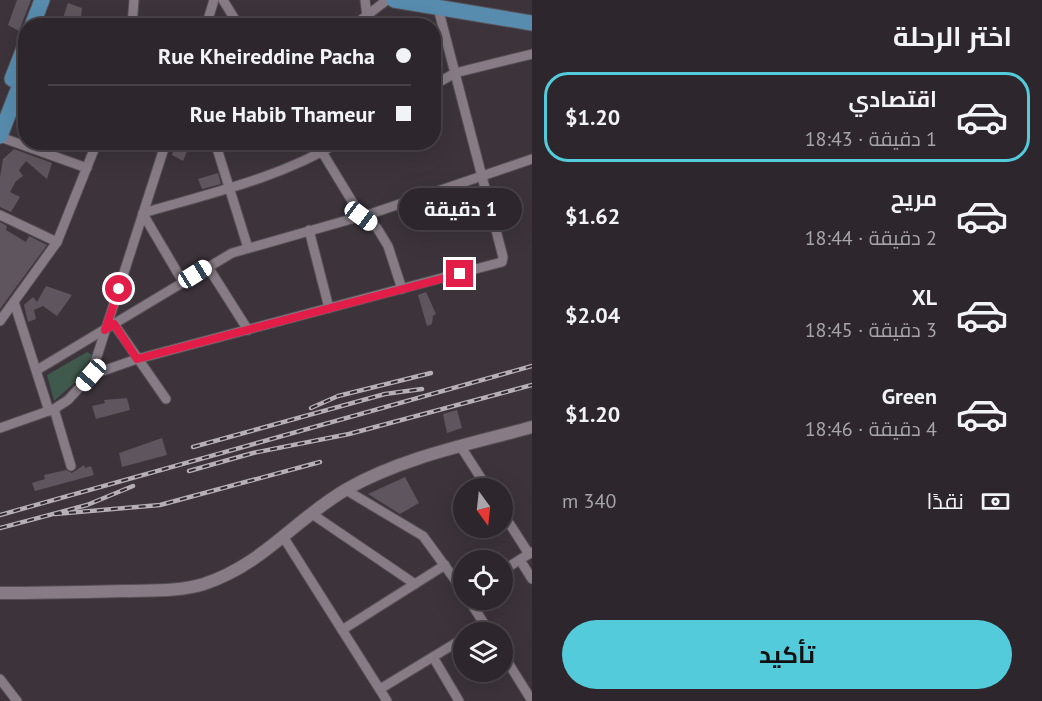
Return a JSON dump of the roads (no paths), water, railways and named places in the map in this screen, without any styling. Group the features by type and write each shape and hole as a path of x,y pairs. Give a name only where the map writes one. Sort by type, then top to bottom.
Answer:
{"main road":[{"path":"35,18 42,0"},
{"path":"45,18 52,0"},
{"path":"393,0 438,4 532,23"},
{"path":"0,109 18,63"},
{"path":"0,137 18,90"}],"street":[{"path":"133,18 134,0"},
{"path":"208,18 214,0"},
{"path":"223,0 234,18"},
{"path":"365,0 367,17"},
{"path":"367,17 387,0"},
{"path":"91,375 137,359 498,265 503,257 438,4"},
{"path":"441,81 455,73 532,54"},
{"path":"0,137 18,143"},
{"path":"36,150 87,168"},
{"path":"0,321 57,242 94,150"},
{"path":"0,428 51,410 68,400 91,375 164,150"},
{"path":"217,150 248,248"},
{"path":"320,150 361,216 377,228 388,246 402,289"},
{"path":"143,214 280,171 327,150"},
{"path":"37,370 208,267 248,248 361,216 532,159"},
{"path":"143,214 183,282"},
{"path":"0,215 57,242"},
{"path":"309,230 329,308"},
{"path":"208,267 248,330"},
{"path":"14,302 71,466"},
{"path":"114,324 166,399"},
{"path":"0,593 187,588 241,568 346,490 397,467 532,428"},
{"path":"461,447 481,478"},
{"path":"346,490 423,536 453,576"},
{"path":"312,514 415,584"},
{"path":"513,528 531,553 513,564"},
{"path":"284,538 387,701"},
{"path":"520,560 532,579"},
{"path":"342,630 445,565"},
{"path":"380,689 453,645"},
{"path":"433,657 459,701"},
{"path":"513,671 532,701"},
{"path":"0,679 17,701"}],"railway":[{"path":"0,515 532,366"},
{"path":"311,408 338,396 431,373"},
{"path":"189,471 253,453 349,434 532,385"},
{"path":"193,447 385,394 422,389"},
{"path":"55,514 160,505 320,462"},
{"path":"0,528 87,505 133,486"}]}
